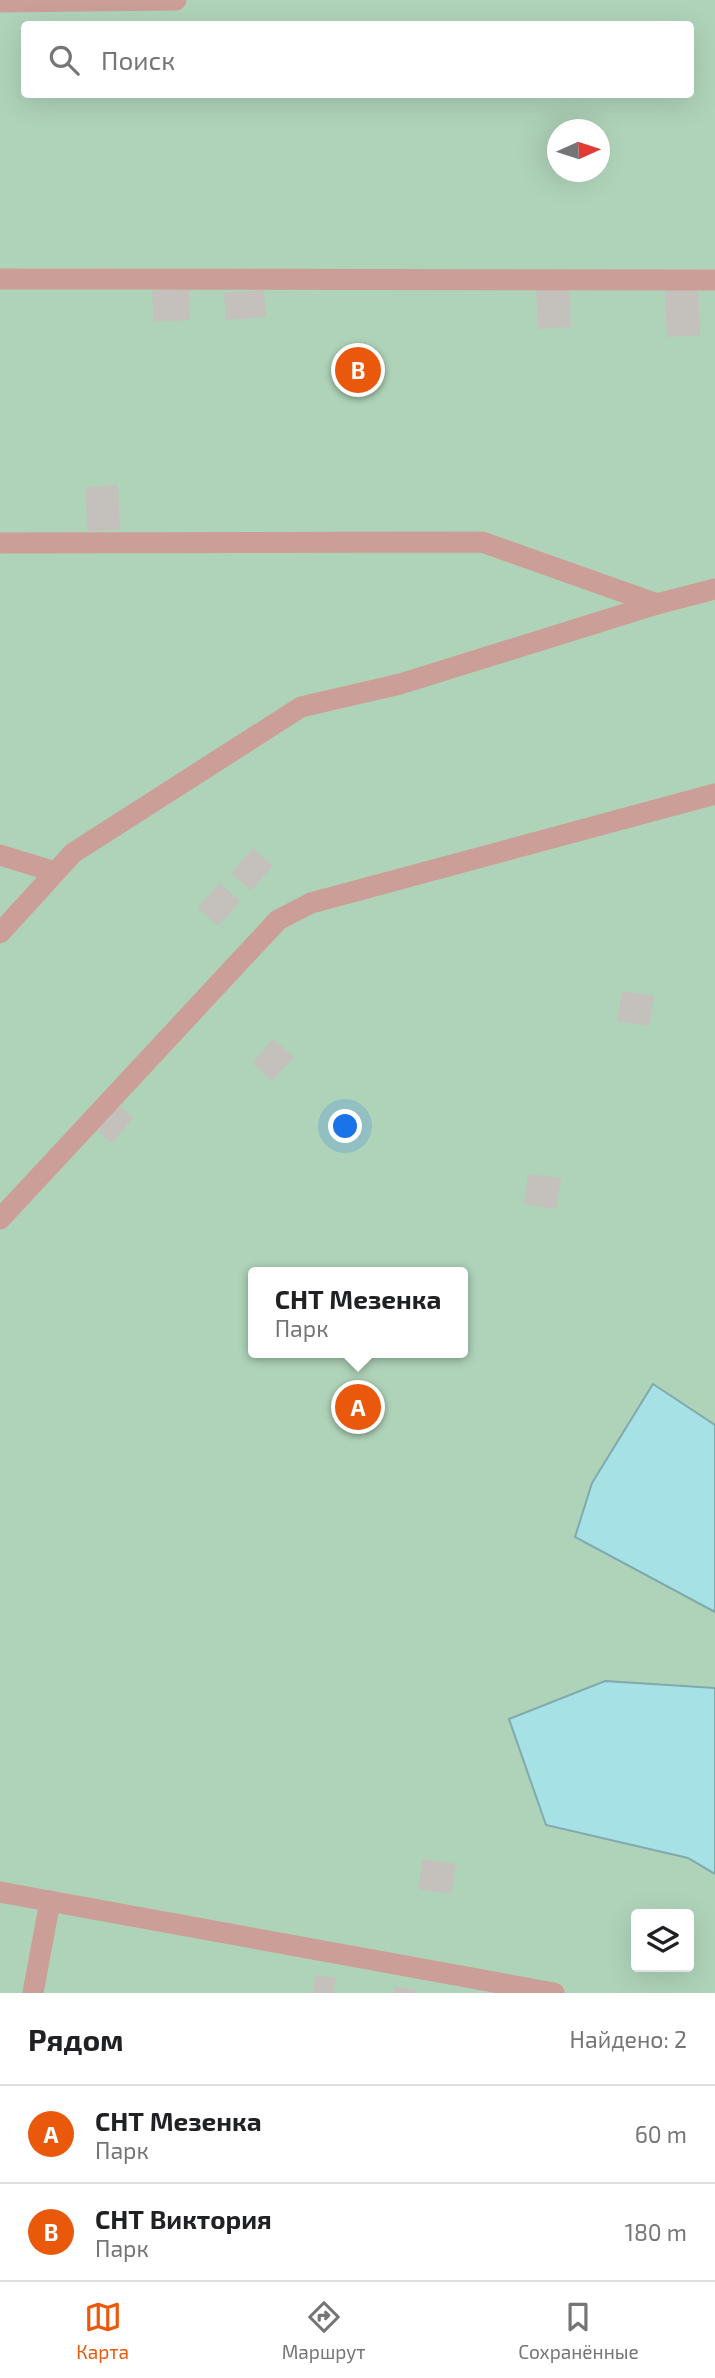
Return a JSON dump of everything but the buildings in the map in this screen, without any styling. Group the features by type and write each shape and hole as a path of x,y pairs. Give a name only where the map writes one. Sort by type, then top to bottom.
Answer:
{"street":[{"path":"0,2 176,0"},
{"path":"0,279 715,280"},
{"path":"0,543 482,542 657,604"},
{"path":"0,933 73,853 301,707 400,684 657,604 715,589"},
{"path":"0,1219 278,920 312,903 715,794"},
{"path":"0,855 55,872"},
{"path":"0,1892 554,1993"},
{"path":"33,1993 50,1900"}],"green space":[{"path":"0,0 715,0 715,1993 0,1993"}],"water":[{"path":"653,1384 715,1425 715,1612 575,1537 592,1483"},
{"path":"605,1681 715,1688 715,1874 688,1858 546,1825 509,1719"}],"place":[{"name":"СНТ Виктория","path":"358,370"},
{"name":"СНТ Мезенка","path":"358,1407"}]}
